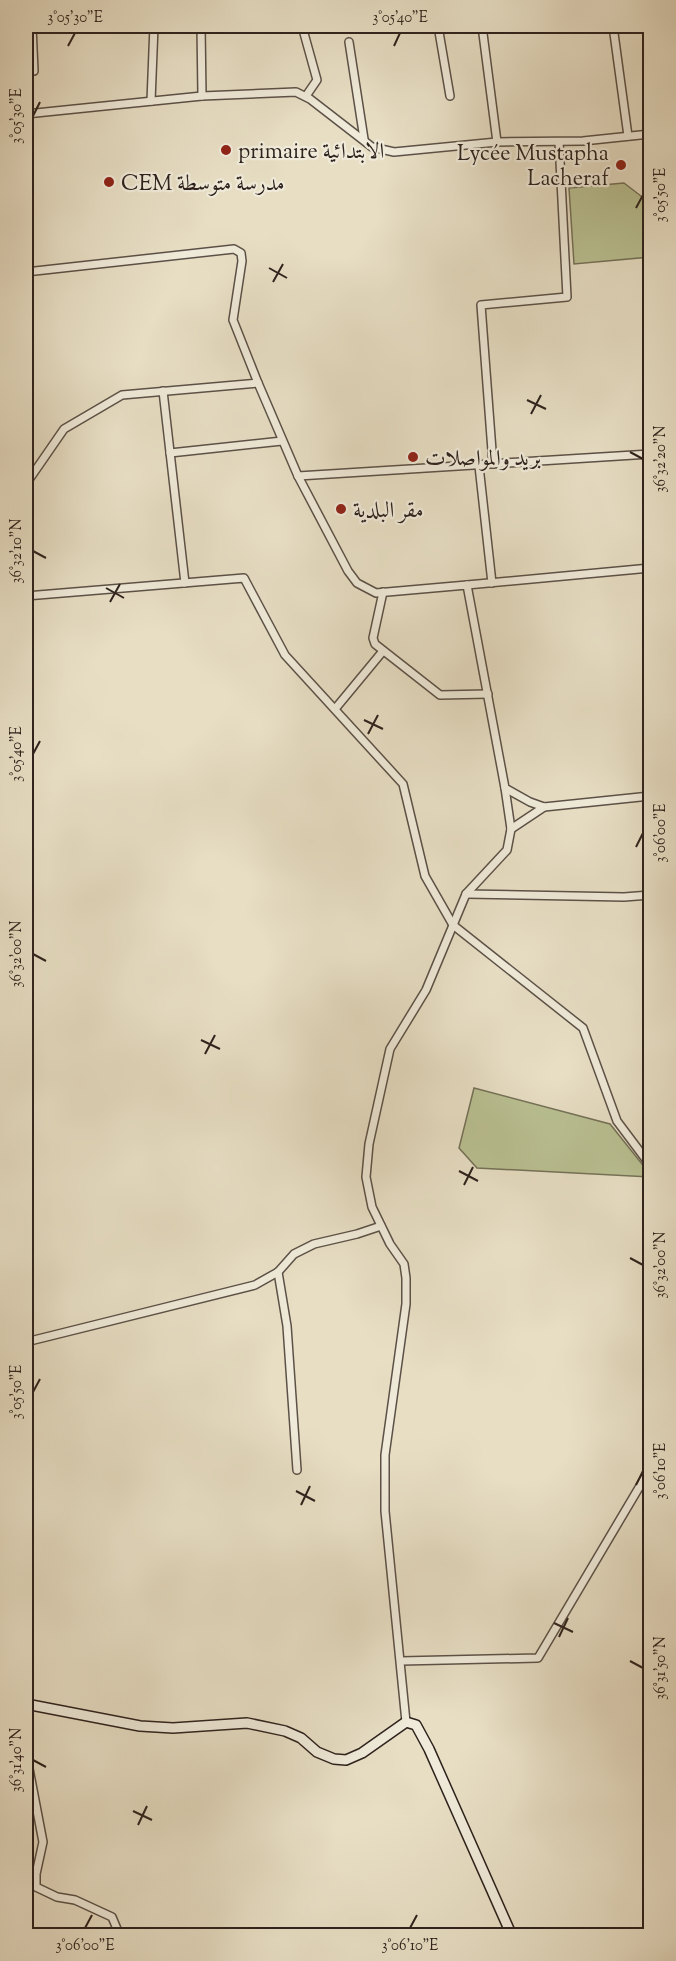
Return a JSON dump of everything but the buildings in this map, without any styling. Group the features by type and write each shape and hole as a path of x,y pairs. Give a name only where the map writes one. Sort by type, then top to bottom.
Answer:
{"street":[{"path":"31,66 32,26"},
{"path":"151,101 154,26"},
{"path":"201,26 202,96"},
{"path":"302,26 317,80 306,96"},
{"path":"438,26 450,96"},
{"path":"482,26 497,142"},
{"path":"613,26 628,136"},
{"path":"349,42 364,140"},
{"path":"26,114 202,96 296,92 306,96 372,147 394,152 497,142 583,141 649,134 651,111"},
{"path":"494,464 481,305 567,297 559,142"},
{"path":"26,272 234,249 241,253 242,261 233,320 298,476 348,572 357,584 366,589 376,593 651,568"},
{"path":"26,484 64,429 122,395 258,383"},
{"path":"163,391 185,583"},
{"path":"170,453 282,441"},
{"path":"298,476 651,454"},
{"path":"479,466 492,583"},
{"path":"26,596 244,578 285,655 403,784 425,876 453,925 584,1028 617,1121 651,1165"},
{"path":"406,1722 385,1511 386,1455 406,1304 406,1278 404,1264 390,1244 372,1207 366,1177 369,1144 390,1049 426,990 466,894 507,850 511,829 467,585"},
{"path":"383,592 373,641 383,651 440,695 488,694"},
{"path":"335,710 383,651"},
{"path":"505,788 544,807 651,796"},
{"path":"511,829 544,807"},
{"path":"466,894 624,897 651,895"},
{"path":"26,1342 255,1285 278,1272 294,1254 314,1244 381,1226"},
{"path":"278,1272 287,1326 297,1470"},
{"path":"401,1661 538,1658 651,1469"},
{"path":"26,1704 140,1726 173,1728 247,1723 285,1731 301,1738 317,1752 334,1759 346,1760 362,1753 406,1722"},
{"path":"406,1722 416,1725 429,1749 512,1935"},
{"path":"26,1753 43,1842 36,1874 36,1887 57,1897 75,1900 112,1917 120,1935"}],"green space":[{"path":"624,183 650,203 650,257 574,264 569,188"},
{"path":"474,1088 610,1124 650,1174 650,1177 477,1168 459,1148"}],"place":[{"name":"primaire الابتدائية","path":"226,150"},
{"name":"Lycée Mustapha Lacheraf","path":"621,165"},
{"name":"CEM مدرسة متوسطة","path":"109,182"},
{"name":"بريد والمواصلات","path":"413,457"},
{"name":"مقر البلدية","path":"341,509"}]}
